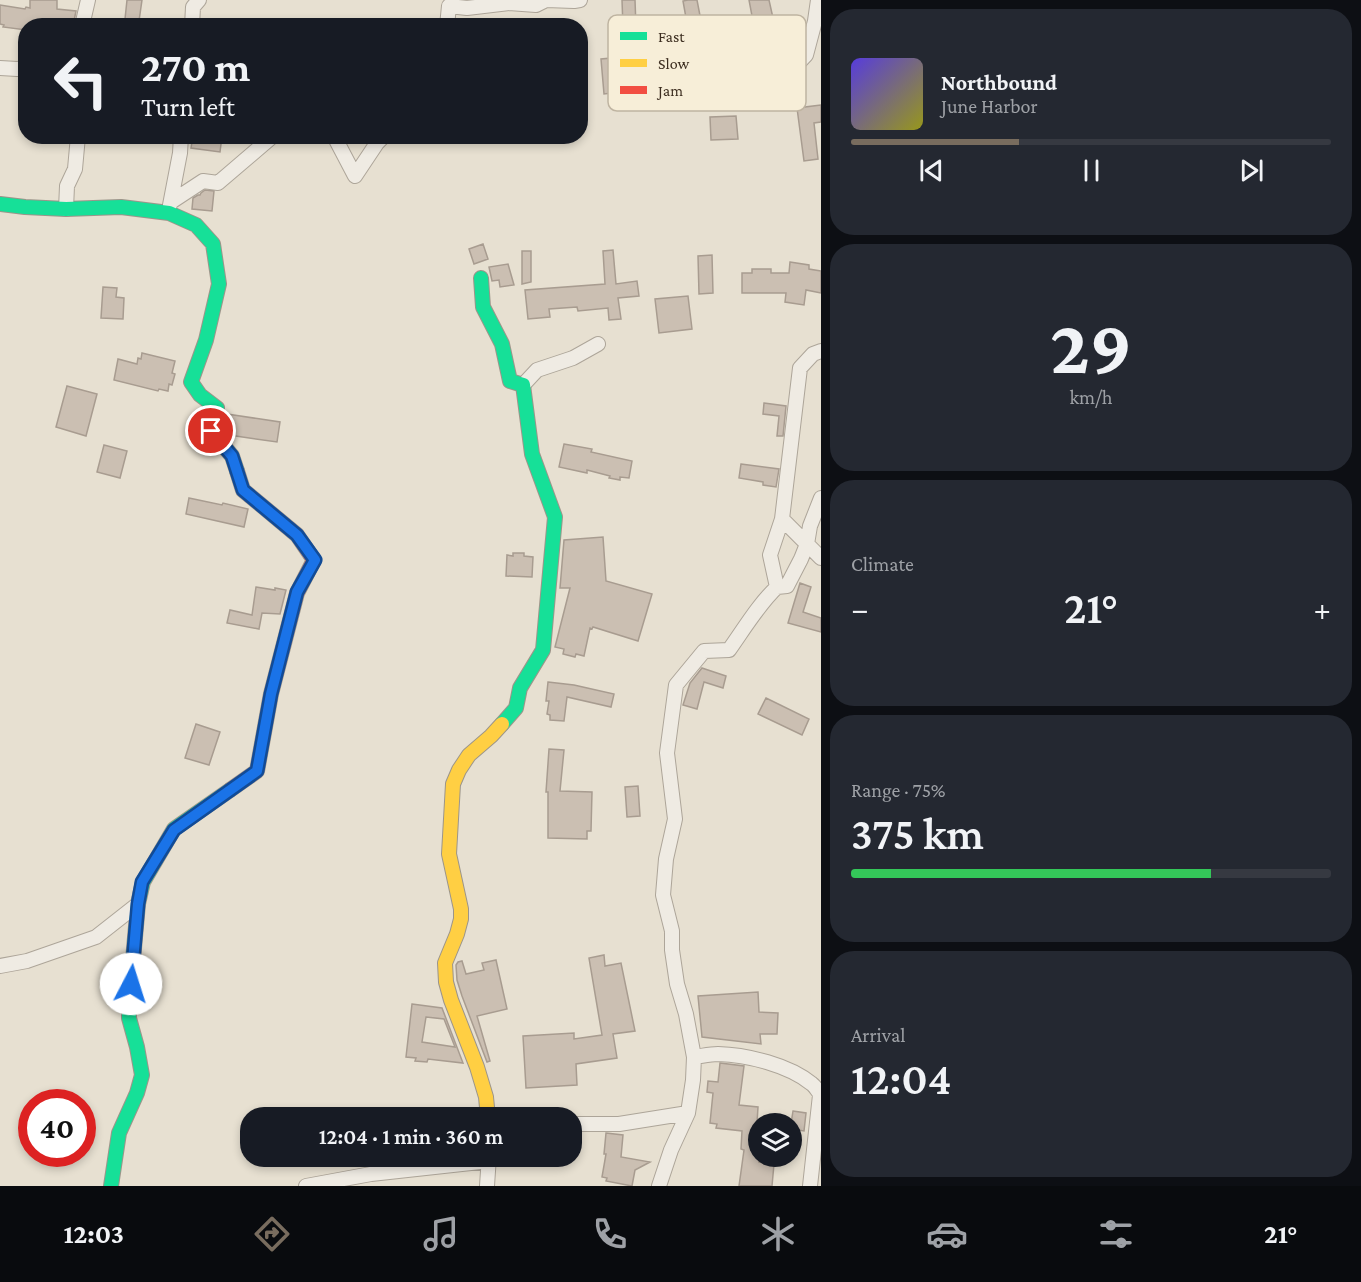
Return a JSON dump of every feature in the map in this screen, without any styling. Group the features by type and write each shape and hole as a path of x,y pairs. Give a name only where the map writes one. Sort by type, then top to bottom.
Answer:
{"street":[{"path":"84,18 88,0"},
{"path":"192,18 193,7 199,0"},
{"path":"448,18 449,6 467,8 509,3 536,5 546,0 574,2 580,0"},
{"path":"806,55 818,0"},
{"path":"0,68 18,69"},
{"path":"66,209 67,186 75,169 77,144"},
{"path":"170,208 181,144"},
{"path":"170,208 203,181 218,183 264,144"},
{"path":"338,144 355,176 375,144"},
{"path":"0,204 66,209 170,208 196,225 213,244 219,284 206,339 191,382 201,395 217,408 211,431 232,456 243,490 297,535 315,560 297,592 271,694 257,771 174,830 142,882 129,1004 129,1018 142,1075 137,1093 119,1133 111,1186"},
{"path":"482,278 483,307 502,344 510,381 523,385"},
{"path":"523,385 537,370 573,358 598,344"},
{"path":"777,587 770,555 782,519 800,368 813,354 821,351"},
{"path":"487,1107 477,1067 446,982 445,963 461,919 461,909 449,854 453,784 459,770 469,755 491,736 516,708 520,688 543,650 555,517 532,454 523,385"},
{"path":"659,1186 671,1150 688,1113 694,1057 686,1014 677,984 672,931 663,895 666,859 675,819 668,753 676,686 704,651 729,650 769,594 777,587 787,586 807,544 810,526 821,498"},
{"path":"782,519 821,558"},
{"path":"0,966 27,961 96,936 138,904"},
{"path":"694,1057 716,1054 762,1061 788,1069 819,1089 810,1186"},
{"path":"582,1124 619,1124 688,1113"},
{"path":"306,1186 424,1167"},
{"path":"487,1186 491,1167"}],"building":[{"path":"30,0 57,0 57,9 76,11 75,18 18,18 18,29 3,27 4,25 0,24 0,5 30,8"},
{"path":"127,0 142,0 139,18 125,18"},
{"path":"622,0 635,0 636,15 623,15"},
{"path":"697,0 700,15 686,15 683,1"},
{"path":"749,0 769,0 772,15 752,15"},
{"path":"608,58 608,94 604,94 601,59"},
{"path":"821,105 821,122 814,123 818,159 804,161 797,111 806,111 806,107"},
{"path":"736,116 738,139 711,140 710,117"},
{"path":"192,144 221,144 220,152 191,148"},
{"path":"205,190 214,191 212,211 192,209 193,198"},
{"path":"483,244 488,259 474,264 469,249"},
{"path":"613,250 616,284 637,281 639,296 618,298 621,319 609,320 608,308 578,311 577,307 549,309 550,317 528,319 525,290 605,284 603,251"},
{"path":"522,251 531,251 531,282 522,284"},
{"path":"712,255 713,293 699,294 698,256"},
{"path":"790,262 809,265 809,269 821,271 821,293 806,290 804,305 785,302 786,293 742,293 742,273 752,273 752,269 771,269 771,273 789,273"},
{"path":"508,264 514,285 500,287 499,280 492,281 489,267"},
{"path":"103,287 117,288 116,297 124,298 123,319 101,318"},
{"path":"688,296 692,329 659,333 655,299"},
{"path":"142,353 175,361 172,373 175,374 168,391 159,389 158,391 114,380 118,359 137,364"},
{"path":"67,386 97,394 86,436 56,427"},
{"path":"764,403 786,406 783,436 777,436 779,416 763,414"},
{"path":"227,414 280,422 277,442 229,435 223,428"},
{"path":"564,444 592,449 591,452 632,461 629,478 620,477 620,480 587,470 587,473 559,467"},
{"path":"104,445 127,451 120,478 97,472"},
{"path":"741,464 779,469 776,487 739,478"},
{"path":"189,498 248,509 244,527 186,514"},
{"path":"603,537 606,581 652,594 638,641 593,627 590,628 584,656 576,654 575,657 563,654 564,649 555,647 570,588 560,588 564,540"},
{"path":"513,553 524,553 524,556 533,557 532,577 506,576 507,555 513,556"},
{"path":"800,583 811,587 803,612 821,618 821,632 788,623"},
{"path":"256,587 286,590 280,614 262,613 259,629 227,623 230,610 252,615"},
{"path":"702,668 726,676 723,688 704,682 697,709 683,705 690,683"},
{"path":"548,682 614,694 611,707 567,697 564,721 550,720 550,715 547,714 549,701 546,701"},
{"path":"766,698 809,719 802,735 758,714"},
{"path":"196,724 220,732 209,765 185,758"},
{"path":"549,749 564,750 560,791 592,792 591,831 587,831 587,839 548,838 548,792 546,792"},
{"path":"638,786 640,816 627,817 625,787"},
{"path":"604,955 605,966 621,963 635,1031 613,1034 617,1058 576,1064 577,1085 526,1088 523,1036 574,1033 574,1039 602,1035 589,958"},
{"path":"496,960 507,1009 477,1016 490,1061 487,1062 462,996 457,980 456,965 462,961 466,974 484,970 482,963"},
{"path":"758,992 759,1012 778,1013 777,1034 760,1034 761,1044 702,1037 698,996"},
{"path":"412,1004 442,1008 463,1063 428,1059 427,1062 415,1061 416,1058 406,1057","holes":["426,1017 444,1019 455,1047 422,1042"]},
{"path":"720,1063 744,1066 739,1105 758,1107 758,1113 748,1113 748,1167 774,1167 772,1186 739,1186 744,1150 741,1149 742,1131 716,1128 717,1124 710,1123 713,1093 707,1092 708,1081 718,1082"},
{"path":"793,1111 806,1113 804,1131 802,1131 802,1113 793,1113"},
{"path":"606,1133 623,1135 621,1157 650,1162 635,1170 632,1186 606,1181 607,1178 602,1177 606,1154 604,1154"}],"traffic: fast":[{"path":"0,204 66,209 121,207 169,213 196,225 213,244 219,284 206,340 191,382 200,395 217,408 211,431 232,456 237,471"},
{"path":"481,278 483,307 502,344 510,381 523,385 532,454 555,517 543,650 520,688 516,708 502,724"},
{"path":"111,1186 119,1133 137,1093 142,1075 129,1018 129,1004 138,904 143,882 174,829 230,790"}],"traffic: slow":[{"path":"487,1107 477,1067 446,982 445,963 461,919 461,909 449,854 453,784 469,755 502,724"}],"traffic: jam":[{"path":"230,790 257,771 271,694 297,593 314,560 297,535 243,490 237,471"}],"route":[{"path":"131,984 142,882 174,830 257,771 271,694 297,592 315,560 297,535 243,490 232,456 211,431"}]}
